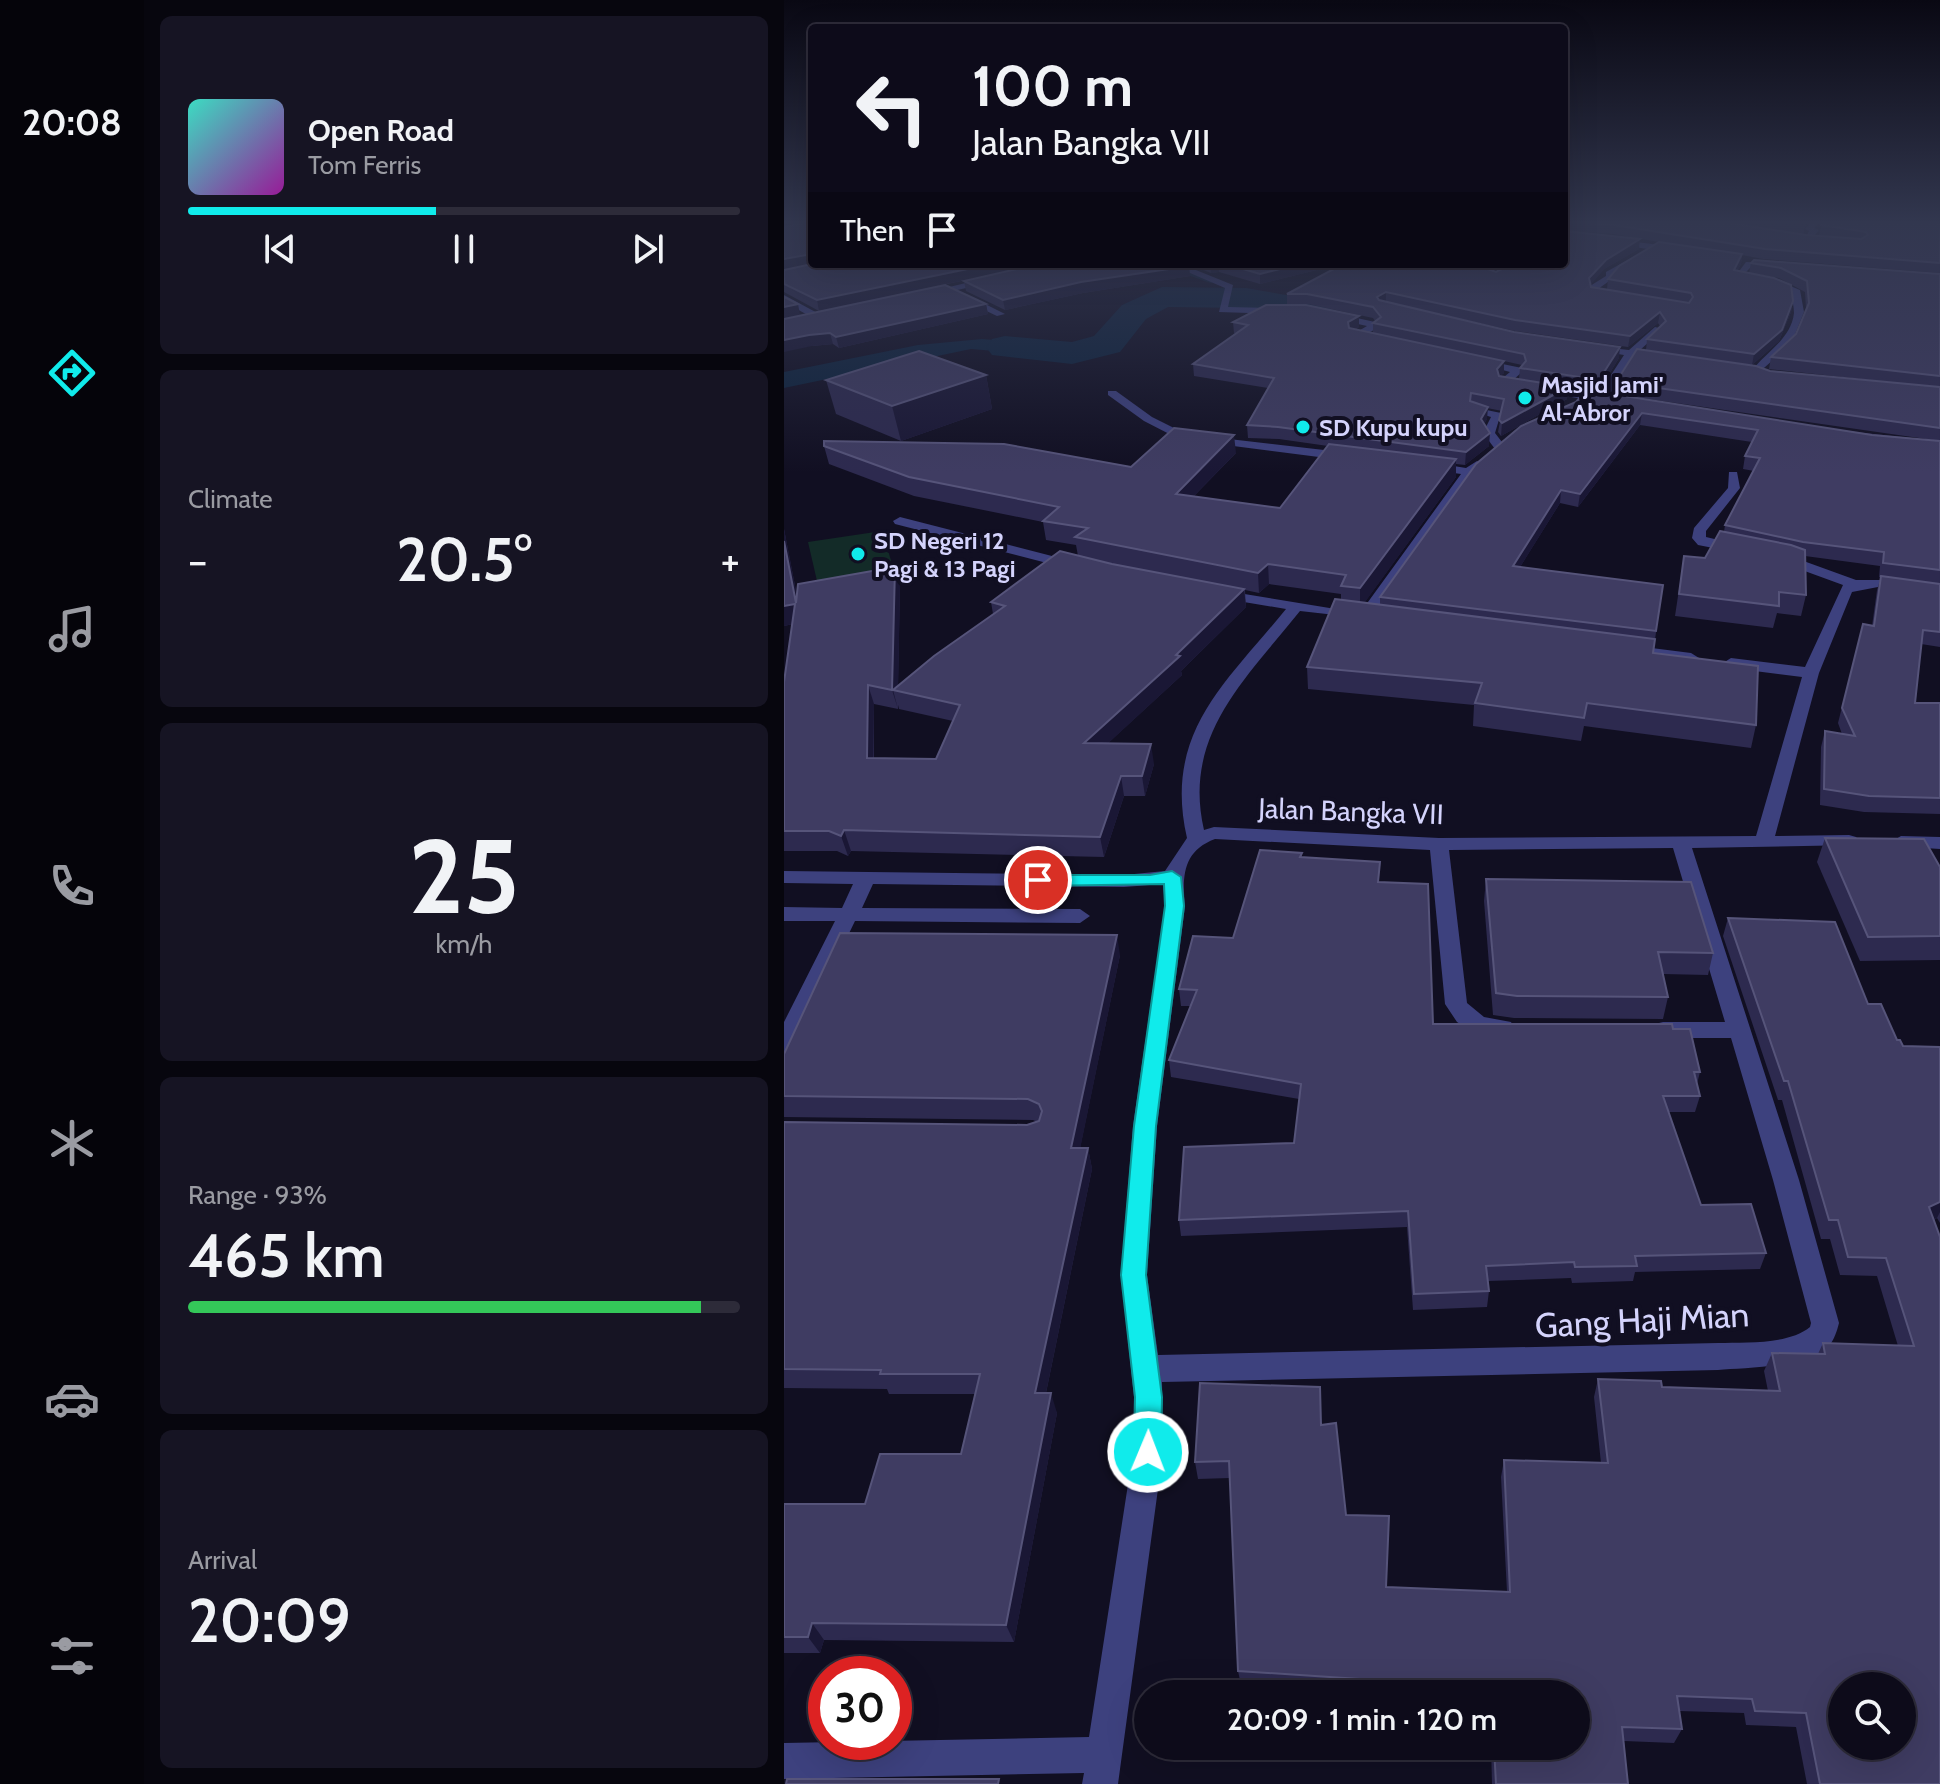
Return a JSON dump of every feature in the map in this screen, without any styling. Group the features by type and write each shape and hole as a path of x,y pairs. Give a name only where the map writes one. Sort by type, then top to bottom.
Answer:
{"street":[{"path":"799,306 818,317"},
{"path":"984,306 1000,314"},
{"path":"1223,306 1222,310 1294,311"},
{"path":"1742,370 1762,374 1765,360 1786,344 1799,312 1797,306"},
{"path":"796,322 832,314"},
{"path":"1327,314 1372,324 1355,336 1387,344"},
{"path":"1602,399 1614,372 1629,353 1658,329"},
{"path":"1586,347 1672,359"},
{"path":"1460,358 1518,370 1503,383 1624,403"},
{"path":"1112,393 1148,419 1183,437 1357,458"},
{"path":"1569,409 1581,396"},
{"path":"1476,409 1497,415 1489,433 1499,446"},
{"path":"1199,591 1295,608 1374,617 1469,472 1514,434"},
{"path":"1417,465 1469,472"},
{"path":"1733,475 1734,488 1699,531 1703,542 1791,560 1853,584"},
{"path":"900,521 1089,569"},
{"path":"1765,839 1811,673 1846,589 1853,584 1868,582 1940,592"},
{"path":"784,1761 1102,1770 1148,1452 1149,1397 1134,1275 1145,1126 1175,906 1172,877 1196,838 1188,814 1189,774 1196,745 1220,698 1295,608"},
{"path":"1612,647 1811,673"},
{"name":"Jalan Bangka VII","path":"1196,838 1214,833 1439,844 1765,839 1940,843"},
{"path":"1634,1030 1739,1030 1680,840"},
{"path":"1439,844 1456,1004 1462,1015 1479,1025 1529,1029"},
{"path":"784,877 1137,881 1172,877"},
{"path":"784,1045 866,879"},
{"path":"784,914 1080,916"},
{"name":"Gang Haji Mian","path":"1144,1369 1327,1368 1687,1356 1776,1350 1814,1341 1823,1334 1825,1323 1786,1180 1739,1030"}],"green space":[{"path":"882,531 897,580 820,594 808,542"}],"water":[{"path":"982,339 1048,347 1123,346 1098,355 1064,357 971,349 784,388 784,372 918,345"}],"building":[{"path":"844,306 976,306 836,337 830,333 784,340 784,319"},
{"path":"1264,306 1312,306 1359,316 1348,322 1349,328 1504,361 1497,369 1499,376 1568,387 1502,423 1499,420 1504,399 1471,393 1470,401 1488,407 1481,419 1490,433 1466,452 1247,425 1274,378 1193,364 1248,325 1233,322"},
{"path":"1369,306 1405,306 1514,332 1620,347 1599,380 1520,368 1526,361 1524,354 1373,323 1381,317"},
{"path":"1452,306 1791,306 1782,330 1754,354 1647,339 1666,321 1660,312 1630,336 1515,320"},
{"path":"1808,306 1940,306 1940,376 1771,357 1796,334"},
{"path":"1637,349 1756,366 1770,371 1940,387 1940,428 1616,382"},
{"path":"919,351 986,375 892,406 826,380"},
{"path":"1586,390 1872,435 1940,441 1940,570 1883,563 1884,552 1803,542 1725,525 1760,458 1745,456 1758,430 1642,413 1580,494 1561,490 1513,566 1663,585 1656,631 1380,597 1476,464 1521,426 1576,402"},
{"path":"1174,428 1234,435 1176,494 1280,508 1329,444 1456,459 1360,588 1341,586 1346,575 1268,564 1258,573 1075,537 1088,528 1043,521 1059,507 909,477 824,446 824,441 1004,444 1131,467"},
{"path":"1720,531 1805,550 1806,595 1779,592 1779,606 1679,594 1684,556 1705,558"},
{"path":"784,541 796,603 798,584 895,567 892,690 868,685 867,758 936,759 960,705 893,690 934,656 1005,606 991,602 1060,551 1244,589 1176,655 1180,656 1084,743 1151,744 1142,776 1121,776 1100,837 844,830 841,836 829,831 784,831 784,682 795,604 784,606"},
{"path":"1881,576 1940,584 1940,632 1923,630 1915,703 1940,703 1940,798 1869,796 1824,789 1825,731 1855,736 1842,708 1863,624 1874,626"},
{"path":"1335,599 1655,639 1653,653 1758,666 1756,725 1587,703 1584,718 1475,703 1482,683 1307,667"},
{"path":"1825,838 1924,839 1940,867 1940,936 1868,937"},
{"path":"1260,850 1302,853 1300,857 1380,862 1378,882 1428,884 1433,1024 1672,1024 1673,1029 1690,1029 1700,1072 1694,1072 1700,1096 1663,1096 1701,1205 1751,1204 1766,1253 1635,1256 1637,1266 1575,1267 1574,1262 1486,1266 1489,1291 1414,1294 1408,1211 1179,1220 1184,1147 1294,1143 1301,1084 1169,1060 1197,990 1179,989 1193,936 1233,938"},
{"path":"1486,879 1691,882 1713,953 1658,952 1668,997 1517,996 1496,993"},
{"path":"1728,918 1835,922 1868,1004 1881,1004 1897,1040 1903,1046 1940,1047 1940,1202 1929,1207 1940,1237 1940,1784 1820,1784 1806,1713 1755,1711 1752,1699 1677,1696 1682,1729 1622,1727 1628,1784 1496,1784 1495,1760 1590,1760 1590,1680 1374,1680 1238,1671 1229,1461 1195,1462 1200,1383 1320,1387 1321,1425 1336,1423 1346,1515 1389,1516 1386,1587 1510,1592 1504,1460 1608,1463 1598,1379 1661,1381 1662,1387 1780,1391 1772,1353 1825,1354 1823,1343 1914,1346 1886,1258 1848,1257 1838,1220 1829,1220 1788,1081 1784,1081"},
{"path":"840,933 1117,935 1071,1148 1088,1148 1035,1393 1051,1393 1006,1625 812,1623 808,1637 784,1637 784,1504 865,1504 880,1454 961,1454 980,1374 880,1374 881,1370 784,1369 784,1122 1027,1125 1039,1121 1042,1111 1039,1104 1028,1099 784,1096 784,1054"},
{"path":"787,1779 999,1779 998,1784 786,1784"}],"waterway":[{"path":"1005,347 1072,353 1107,344 1134,312 1145,306"},
{"path":"1294,306 1301,306"}],"place":[{"name":"Masjid Jami' Al-Abror","path":"1525,398"},
{"name":"SD Kupu kupu","path":"1303,427"},
{"name":"SD Negeri 12 Pagi & 13 Pagi","path":"858,554"}],"route":[{"path":"1038,880 1150,881 1172,877 1175,906 1145,1126 1134,1275 1149,1397 1148,1452"}]}
